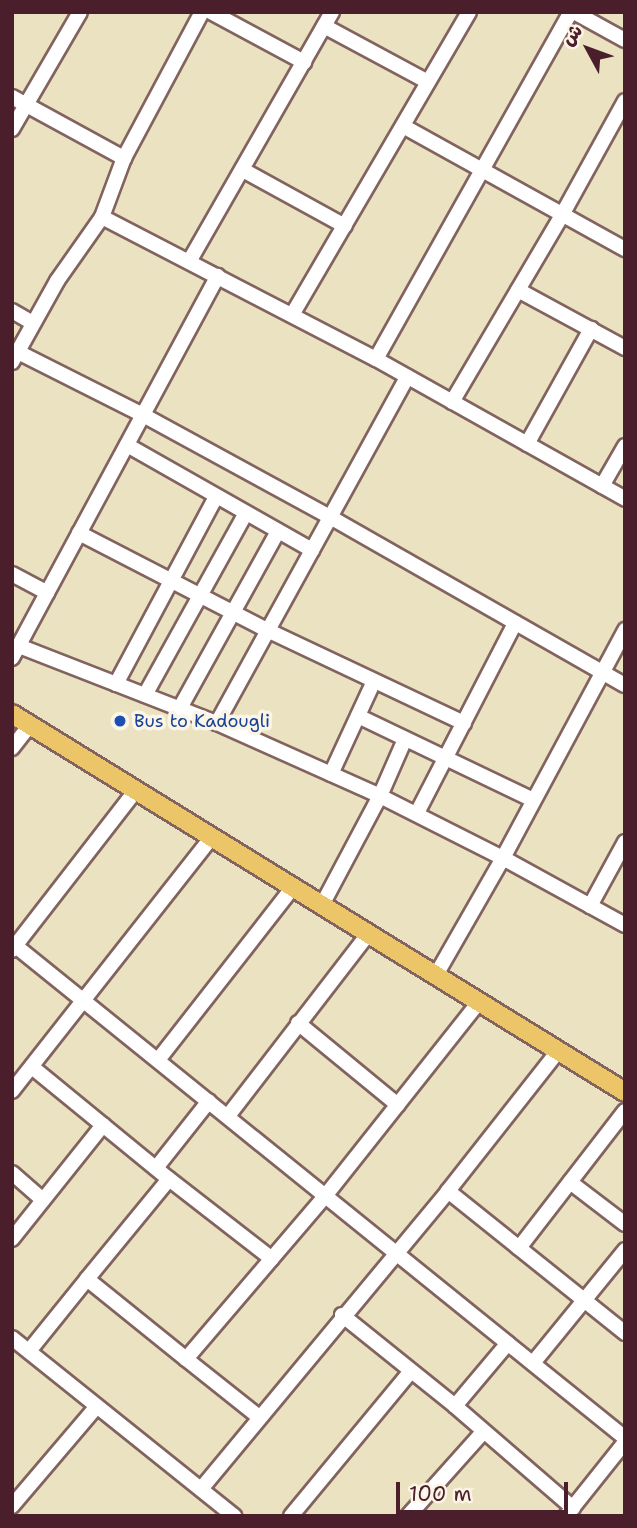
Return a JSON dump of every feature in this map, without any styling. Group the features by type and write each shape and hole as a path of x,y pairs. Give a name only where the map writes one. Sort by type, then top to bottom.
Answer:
{"main road":[{"path":"12,714 625,1092"}],"street":[{"path":"12,129 80,12"},
{"path":"202,12 124,158 102,217 57,281 15,357 143,415 330,517 625,685"},
{"path":"211,12 304,62"},
{"path":"190,260 331,12"},
{"path":"292,315 469,12"},
{"path":"376,359 573,12 625,40"},
{"path":"324,26 428,82"},
{"path":"12,97 124,158"},
{"path":"452,402 562,215 625,101"},
{"path":"402,125 625,249"},
{"path":"243,170 345,226"},
{"path":"102,217 190,260 376,359 625,499"},
{"path":"218,276 16,652 180,708 331,774 417,813 625,925"},
{"path":"518,290 625,348"},
{"path":"12,312 33,323"},
{"path":"527,444 590,329"},
{"path":"217,723 407,377"},
{"path":"127,445 312,550"},
{"path":"602,486 625,446"},
{"path":"116,684 169,580 216,497"},
{"path":"145,695 246,513"},
{"path":"180,708 278,531"},
{"path":"79,533 267,630 464,723"},
{"path":"12,575 47,593"},
{"path":"417,813 516,623"},
{"path":"436,975 503,858 600,672 625,630"},
{"path":"331,774 374,681"},
{"path":"358,716 533,800"},
{"path":"12,748 30,725"},
{"path":"322,905 380,796 405,739"},
{"path":"136,790 13,946 326,1195 625,1440 569,1512 455,1406 342,1315"},
{"path":"12,1091 85,1002 212,837"},
{"path":"590,906 625,842"},
{"path":"158,1060 293,887"},
{"path":"228,1116 369,933"},
{"path":"187,1359 326,1195 479,1002"},
{"path":"298,1023 398,1105"},
{"path":"201,1489 342,1315 448,1191 559,1051"},
{"path":"32,1067 272,1259"},
{"path":"156,1168 209,1101"},
{"path":"519,1248 625,1111"},
{"path":"12,1239 103,1125"},
{"path":"12,1173 43,1200"},
{"path":"29,1351 169,1179"},
{"path":"570,1182 625,1224"},
{"path":"448,1191 625,1333"},
{"path":"533,1363 625,1250"},
{"path":"87,1279 259,1417"},
{"path":"13,1339 234,1516"},
{"path":"455,1406 508,1343"},
{"path":"291,1516 410,1372"},
{"path":"12,1506 97,1406"},
{"path":"408,1516 483,1432"}],"place":[{"name":"Bus to Kadougli","path":"120,721"}]}
